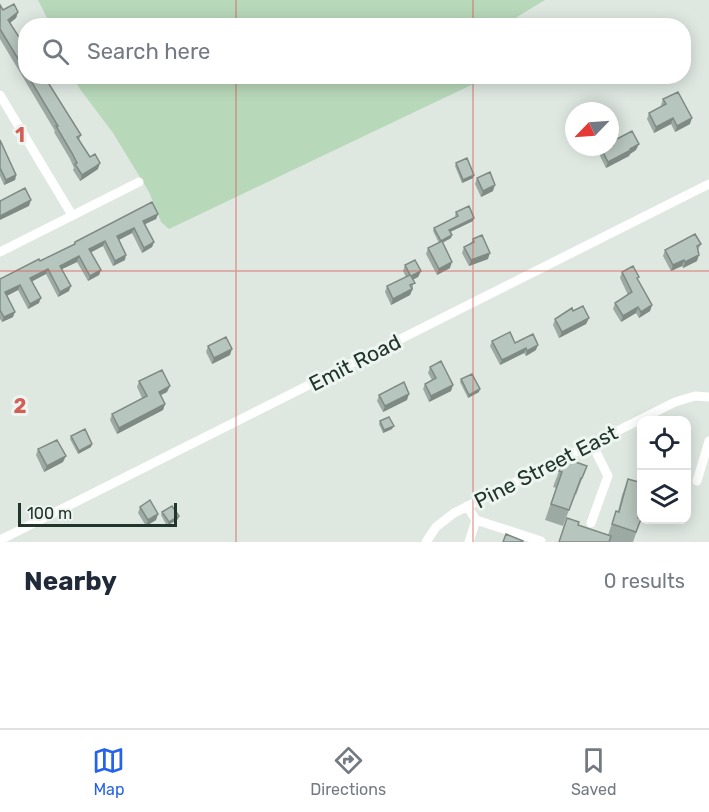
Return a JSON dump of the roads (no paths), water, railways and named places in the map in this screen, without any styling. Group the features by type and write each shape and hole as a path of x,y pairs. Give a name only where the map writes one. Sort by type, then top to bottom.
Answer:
{"street":[{"path":"0,95 72,215"},
{"path":"0,252 139,182"},
{"name":"Emit Road","path":"0,540 709,184"},
{"name":"Pine Street East","path":"426,542 436,526 467,506 682,399 695,396 709,397"},
{"path":"697,481 709,441"},
{"path":"591,523 608,476 592,444"},
{"path":"467,506 476,520 541,541"},
{"path":"469,542 476,520"}]}
